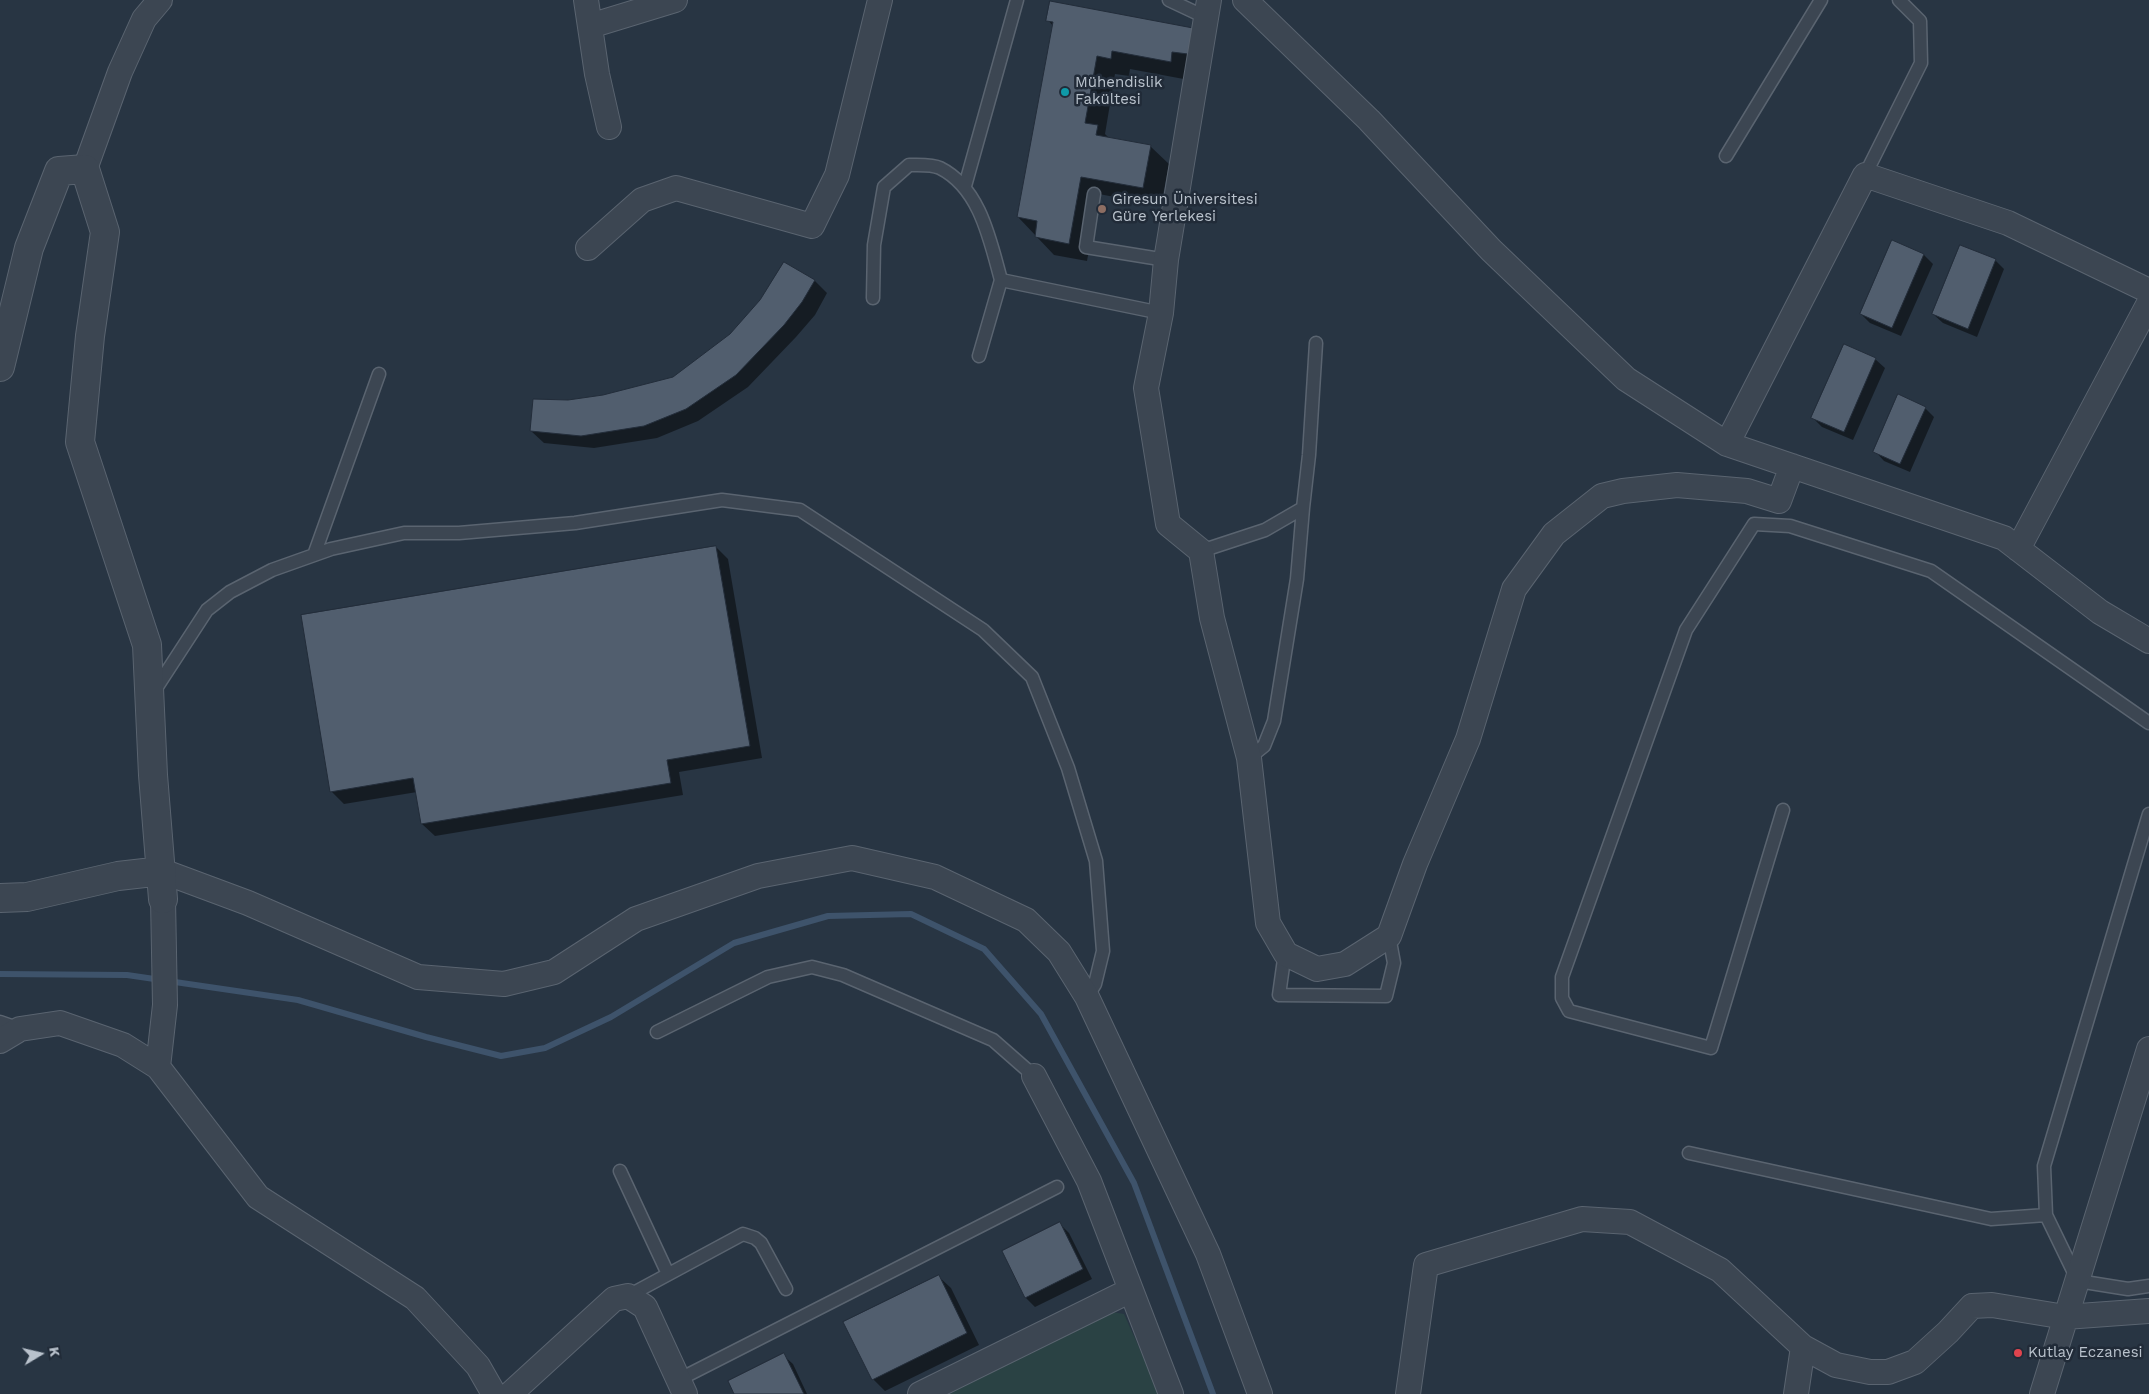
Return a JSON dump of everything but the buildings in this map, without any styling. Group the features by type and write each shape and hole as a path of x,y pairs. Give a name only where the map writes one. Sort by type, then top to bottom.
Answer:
{"street":[{"path":"158,1068 165,1005 163,899 153,775 147,645 80,442 90,336 105,232 85,169 120,72 144,19 160,0"},
{"path":"586,0 609,127"},
{"path":"590,26 676,0"},
{"path":"588,248 642,200 676,188 812,226 837,175 880,0"},
{"path":"1245,0 1369,120 1491,250 1626,379 1726,444 2004,538 2100,612 2149,641"},
{"path":"1207,8 1166,260 1161,313 1146,388 1168,524 1201,551 1212,618 1249,758 1268,924 1285,952 1317,969 1345,964 1389,936 1415,864 1468,739 1514,589 1554,534 1602,496 1623,491 1677,485 1748,491 1779,501 1792,466"},
{"path":"0,366 29,248 60,171 85,169"},
{"path":"1726,444 1865,176 2008,223 2149,291"},
{"path":"2018,549 2149,303"},
{"path":"0,898 27,897 118,876 162,871 248,903 418,977 504,984 554,972 636,919 758,876 852,858 935,878 1026,920 1059,952 1087,997 1208,1254 1260,1394"},
{"path":"0,1041 10,1025 60,1023 123,1045 158,1068 258,1198 415,1298 478,1366 494,1394"},
{"path":"2042,1394 2149,1049"},
{"path":"1034,1076 1088,1181 1171,1394"},
{"path":"1408,1394 1426,1265 1582,1219 1630,1222 1720,1270 1804,1348 1836,1365 1870,1372 1888,1372 1915,1362 1948,1332 1972,1306 1992,1305 2065,1317 2149,1311"},
{"path":"920,1394 1131,1290"},
{"path":"510,1394 614,1299 628,1296 645,1307 682,1387"},
{"path":"1796,1394 1804,1348"}],"lane":[{"path":"965,186 1018,0"},
{"path":"1169,0 1207,8"},
{"path":"1726,156 1821,0"},
{"path":"1865,176 1921,63 1920,21 1899,0"},
{"path":"873,298 874,245 884,187 909,165 939,167 965,186 986,228 1001,280 979,356"},
{"path":"1094,194 1086,247 1166,260"},
{"path":"1001,280 1161,313"},
{"path":"1249,758 1264,746 1274,721 1297,579 1310,455 1316,343"},
{"path":"314,555 379,374"},
{"path":"149,699 207,610 230,592 272,570 331,549 404,534 459,533 575,523 722,500 800,510 983,630 1032,677 1068,768 1096,861 1103,951 1095,984 1087,997"},
{"path":"1201,551 1266,530 1303,508"},
{"path":"1782,810 1711,1048 1569,1011 1562,998 1562,977 1686,630 1754,524 1790,526 1931,571 2149,722"},
{"path":"2149,814 2044,1166 2046,1215 2078,1281 2128,1289 2149,1286"},
{"path":"1285,952 1279,996 1386,996 1394,963 1389,936"},
{"path":"657,1032 768,977 812,967 843,975 993,1040 1034,1076"},
{"path":"1689,1153 1990,1219 2046,1215"},
{"path":"620,1171 668,1274"},
{"path":"682,1387 1057,1187"},
{"path":"628,1296 743,1234 755,1238 762,1243 786,1289"}],"green space":[{"path":"1106,1311 1124,1314 1160,1394 949,1394"}],"waterway":[{"path":"0,974 127,975 298,1000 426,1037 501,1056 545,1048 611,1017 734,943 828,916 911,914 984,949 1041,1014 1134,1183 1213,1394"}],"place":[{"name":"Mühendislik Fakültesi","path":"1065,92"},
{"name":"Giresun Üniversitesi Güre Yerlekesi","path":"1102,209"},
{"name":"Kutlay Eczanesi","path":"2018,1353"}]}
